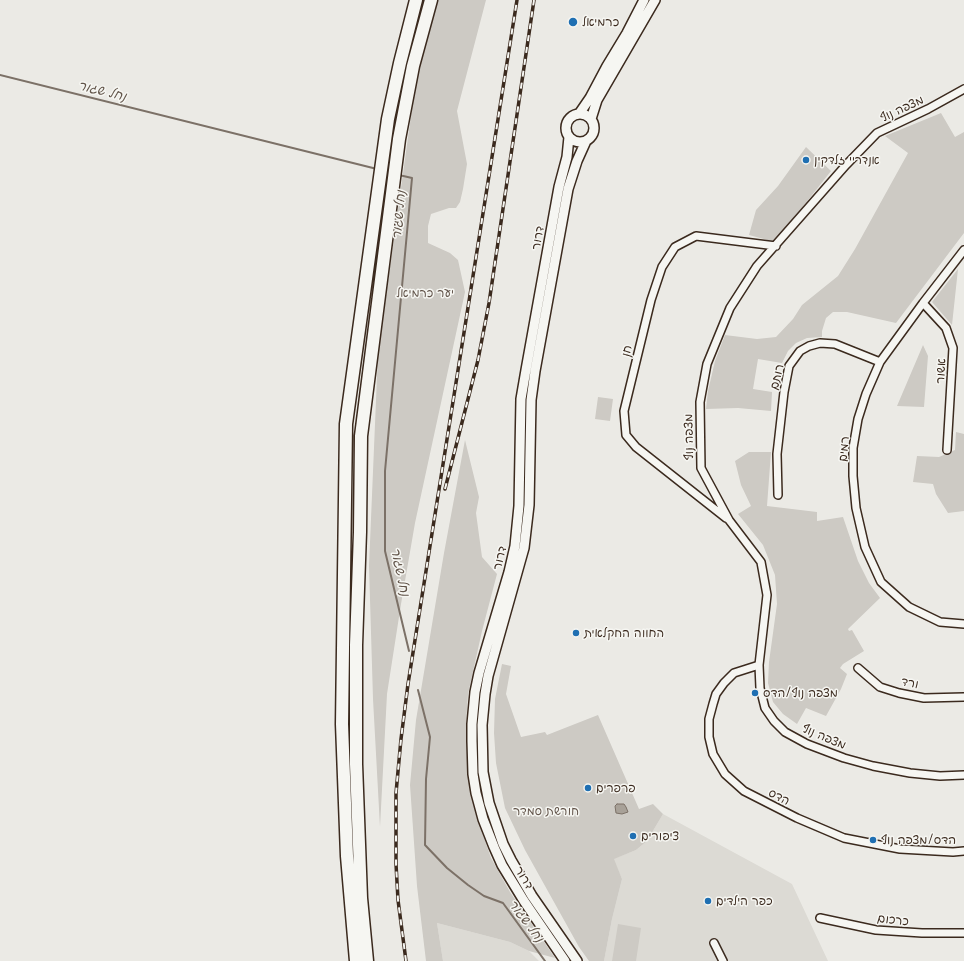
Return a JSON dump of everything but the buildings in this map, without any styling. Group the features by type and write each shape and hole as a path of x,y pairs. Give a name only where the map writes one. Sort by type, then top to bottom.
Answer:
{"highway":[{"path":"356,961 348,871 342,724 346,424 388,119 394,88 416,0"},
{"path":"367,961 361,898 356,764 356,645 360,532 361,436 394,173 402,122 412,72 431,0"}],"street":[{"path":"579,114 590,98 606,66 644,0"},
{"path":"591,119 597,100 655,0"},
{"name":"מצפה נוף","path":"964,90 877,133 846,165 757,266 730,308 707,364 700,402 700,468 729,520 760,562 767,595 759,665 760,688 765,708 774,721 785,732 807,744 844,758 881,768 910,773 940,776 964,775"},
{"path":"579,114 585,115 591,119 594,125 594,130 590,138 586,141 577,142 569,137 566,124 572,116 579,114"},
{"name":"דרור","path":"565,961 524,901 502,865 494,847 483,819 476,793 473,774 472,741 474,705 479,673 509,572 515,546 519,506 522,399 559,186 567,157 569,137"},
{"name":"דרור","path":"576,961 532,896 510,860 503,844 489,803 483,772 482,725 488,676 524,548 529,506 531,400 535,371 568,189 577,161 586,141"},
{"name":"חן","path":"729,520 636,447 626,435 624,411 651,300 662,267 675,247 696,236 776,246"},
{"name":"רמים","path":"964,250 880,362 866,394 858,420 853,448 853,476 856,508 865,547 881,582 909,607 940,622 964,624"},
{"name":"אשור","path":"923,303 946,328 952,348 947,450"},
{"name":"רותם","path":"778,496 777,454 784,392 789,366 800,351 809,346 820,343 835,344 880,362"},
{"name":"הדס","path":"759,665 734,673 716,694 709,719 709,737 714,754 725,774 744,791 797,818 844,838 900,849 953,852 964,851"},
{"name":"ורד","path":"858,668 880,687 899,693 924,698 964,697"},
{"name":"כרכום","path":"820,918 876,930 922,933 964,933"},
{"path":"714,943 723,961"}],"shaded area":[{"path":"617,804 624,804 628,812 622,814 616,813 615,806"},
{"name":"כפר הילדים","path":"663,814 792,884 828,961 604,961 622,879 613,859 636,850 647,841"},
{"path":"437,923 510,942 529,951 539,961 443,961"}],"green space":[{"name":"יער כרמיאל","path":"438,0 486,0 457,111 467,164 460,202 456,208 449,208 431,214 428,226 428,243 450,253 458,260 465,292 415,523 401,604 387,694 380,827 373,699 369,566 378,353 416,80"},
{"path":"941,113 955,137 964,132 964,233 896,323 847,312 833,312 826,318 822,331 822,337 807,338 796,343 788,351 782,363 758,359 753,389 772,392 771,411 738,408 706,409 708,391 715,361 725,335 757,339 776,337 793,319 802,305 838,276 855,249 908,153 885,136"},
{"path":"806,147 831,171 775,242 749,235 756,210 778,186"},
{"path":"958,269 952,325 932,302"},
{"path":"923,345 928,356 924,407 897,406"},
{"path":"598,397 613,399 610,421 595,419"},
{"path":"956,432 964,434 964,511 948,513 936,494 933,484 913,482 917,456 939,457 955,450"},
{"path":"465,440 479,497 476,513 482,557 497,574 468,694 466,724 468,773 476,815 491,858 510,892 555,958 529,951 510,942 437,923 443,961 426,961 417,886 410,785 416,720 444,553"},
{"path":"749,452 771,452 767,506 817,512 817,521 843,517 858,561 869,583 880,598 848,629 849,631 852,630 864,651 843,664 840,668 847,674 841,689 826,716 806,708 797,724 783,714 773,702 768,683 769,662 777,604 775,575 763,545 738,514 751,506 741,485 735,461"},
{"name":"חורשת סמדר","path":"502,664 511,666 506,694 521,737 545,732 547,735 598,715 639,809 653,804 663,814 647,841 636,850 614,859 622,879 604,961 589,961 579,947 525,850 505,808 496,763 494,733 495,699"},
{"path":"618,924 641,928 636,961 612,961"}],"waterway":[{"name":"נחל שגור","path":"0,75 377,169"},
{"name":"נחל שגור","path":"399,175 412,178 385,471 385,551 409,651"},
{"name":"נחל שגור","path":"418,690 430,737 426,779 425,845 447,868 468,885 484,896 503,903 545,961"}],"railway":[{"path":"406,961 398,900 396,864 396,793 401,739 408,684 517,0"},
{"path":"445,489 478,360 489,303 534,0"}],"place":[{"name":"כרמיאל","path":"573,22"},
{"name":"אנדריי זלדקין","path":"806,160"},
{"name":"החווה החקלאית","path":"576,633"},
{"name":"מצפה נוף/הדס","path":"755,693"},
{"name":"פרפרים","path":"588,788"},
{"name":"ציפורים","path":"633,836"},
{"name":"הדס/מצפה נוף","path":"873,840"},
{"name":"כפר הילדים","path":"708,901"}]}
